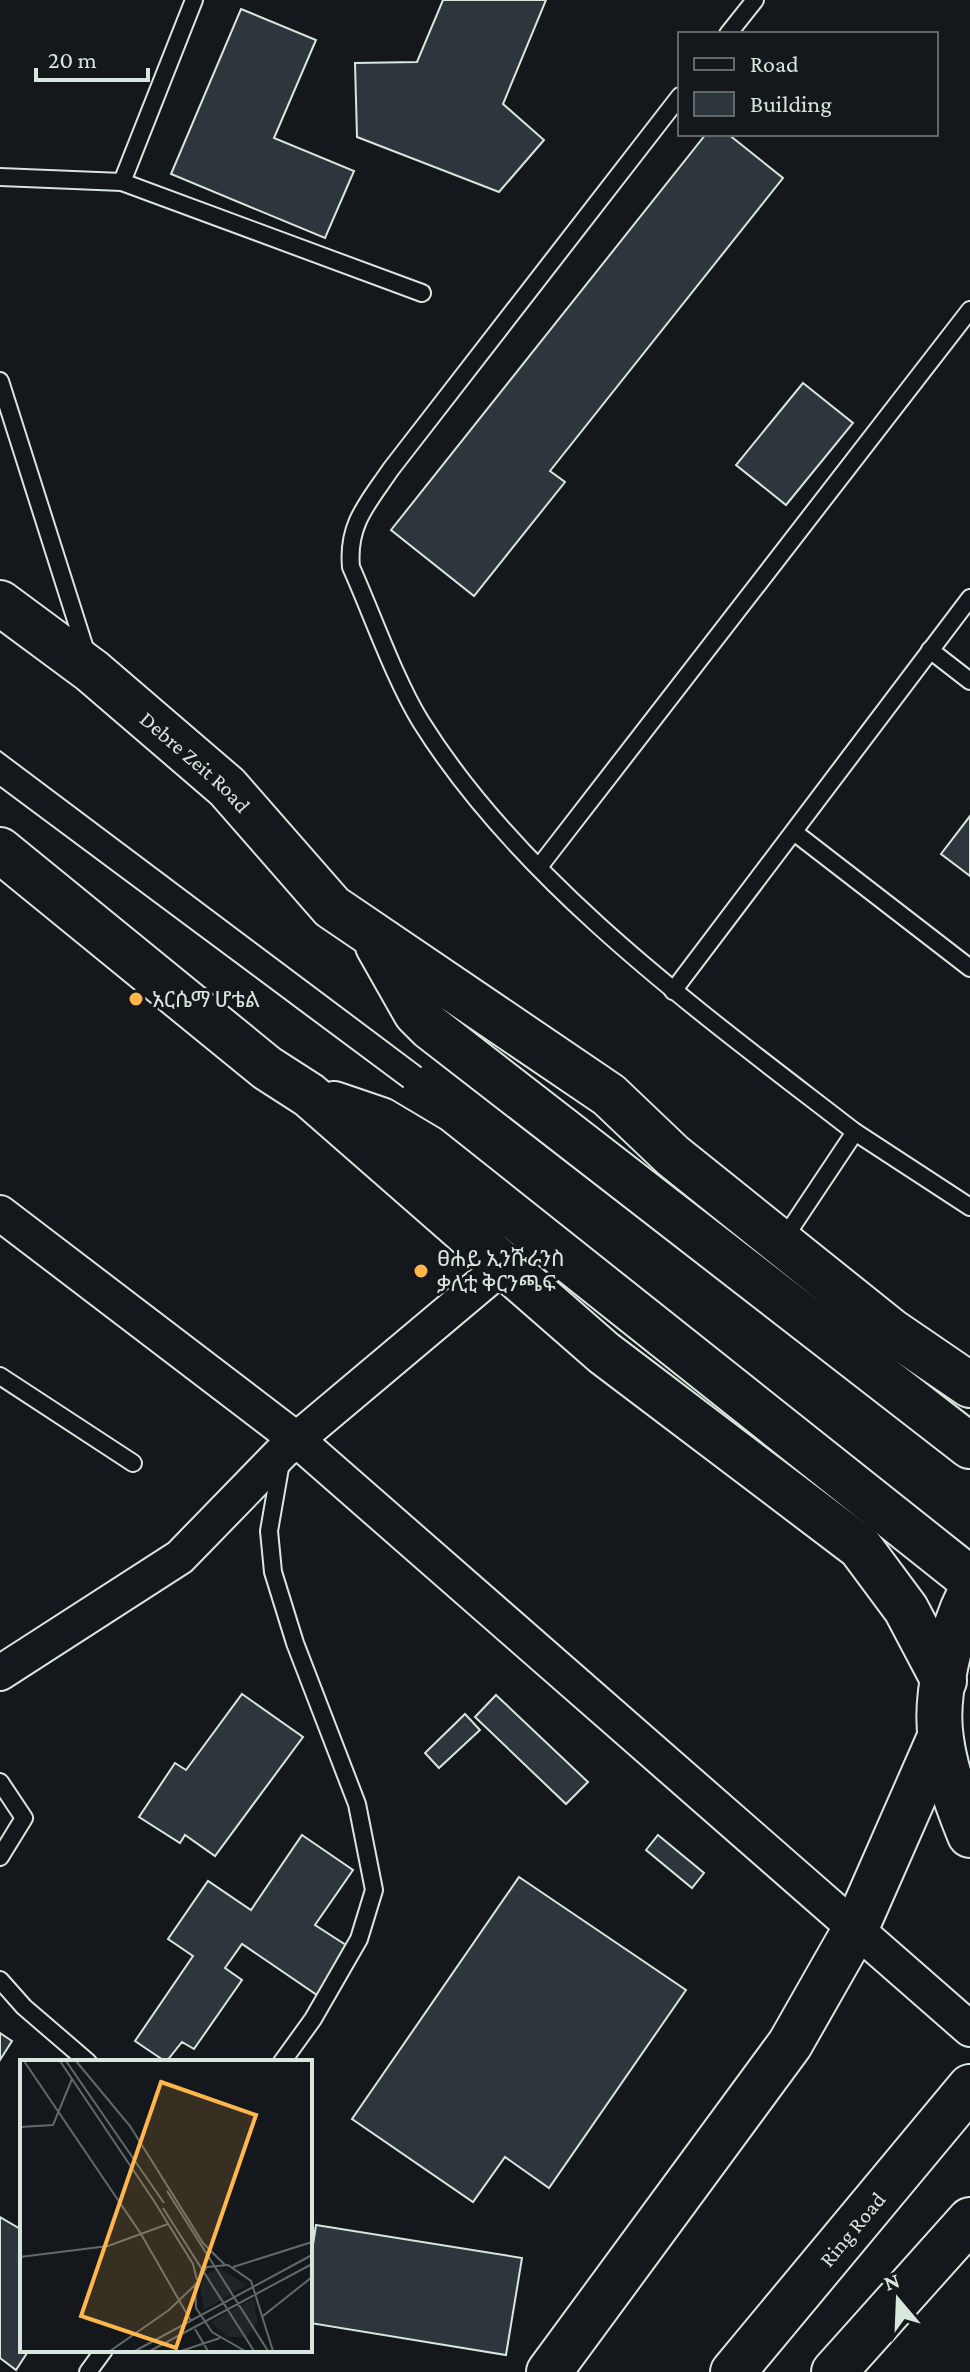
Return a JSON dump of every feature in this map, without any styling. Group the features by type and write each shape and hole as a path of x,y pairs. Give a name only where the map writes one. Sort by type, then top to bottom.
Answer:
{"main road":[{"name":"Debre Zeit Road","path":"0,603 92,671 227,787 332,907 609,1095 673,1156 891,1331 970,1385"},
{"path":"0,850 267,1068 309,1095 604,1353 860,1547 906,1609 944,1681"},
{"path":"372,937 416,1013 430,1027 970,1446"},
{"path":"309,1095 381,1120 428,1148 970,1579"},
{"path":"549,2372 790,2044 856,1928 940,1737 944,1681 955,1622 970,1593"},
{"path":"940,1737 970,1835"},
{"name":"Ring Road","path":"733,2372 970,2087"},
{"path":"834,2372 970,2220"}],"street":[{"path":"0,1213 290,1445 966,2025"},
{"path":"0,1673 180,1557 290,1445 503,1266"}],"lane":[{"path":"122,182 194,0"},
{"path":"730,32 755,0"},
{"path":"678,99 391,469 353,527 349,546 351,567 419,720 474,799 539,867 673,991 855,1132 970,1207"},
{"path":"0,177 122,182 422,293"},
{"path":"539,867 970,310"},
{"path":"0,381 54,541 92,671"},
{"path":"673,991 970,598"},
{"path":"930,650 970,681"},
{"path":"794,832 970,968"},
{"path":"783,1242 855,1132"},
{"path":"0,1376 133,1463"},
{"path":"283,2060 313,2019 359,1939 374,1890 357,1804 295,1643 273,1572 269,1531 290,1445"},
{"path":"0,1782 24,1818 0,1857"},
{"path":"0,1980 24,2007 86,2060"},
{"path":"88,2372 103,2352"}],"building":[{"path":"443,0 546,0 503,104 544,140 499,192 357,137 355,63 417,62"},
{"path":"241,9 316,40 274,138 354,171 325,238 171,174"},
{"path":"704,136 730,136 783,178 550,471 565,482 474,596 391,530"},
{"path":"803,383 853,423 786,505 736,465"},
{"path":"970,816 970,876 941,854"},
{"path":"242,1694 303,1737 215,1856 185,1835 180,1843 139,1817 175,1763 186,1770"},
{"path":"496,1695 588,1782 566,1804 475,1717"},
{"path":"465,1714 480,1730 439,1768 425,1753"},
{"path":"302,1835 353,1870 315,1925 349,1947 317,1995 242,1944 225,1968 242,1980 194,2049 182,2042 168,2060 163,2060 135,2041 193,1956 168,1939 208,1881 251,1910"},
{"path":"658,1835 704,1873 692,1888 646,1850"},
{"path":"519,1877 686,1990 549,2188 505,2157 473,2202 352,2119"},
{"path":"0,2033 12,2041 0,2060"},
{"path":"0,2217 20,2229 20,2352 28,2352 16,2370 0,2358"},
{"path":"316,2225 522,2258 506,2355 312,2323 312,2251"}],"tram line":[{"path":"0,751 421,1067"},
{"path":"0,787 403,1087"}],"place":[{"name":"አርሴማ ሆቴል","path":"136,999"},
{"name":"ፀሐይ ኢንሹራንስ ቃሊቲ ቅርንጫፍ","path":"421,1271"}]}
